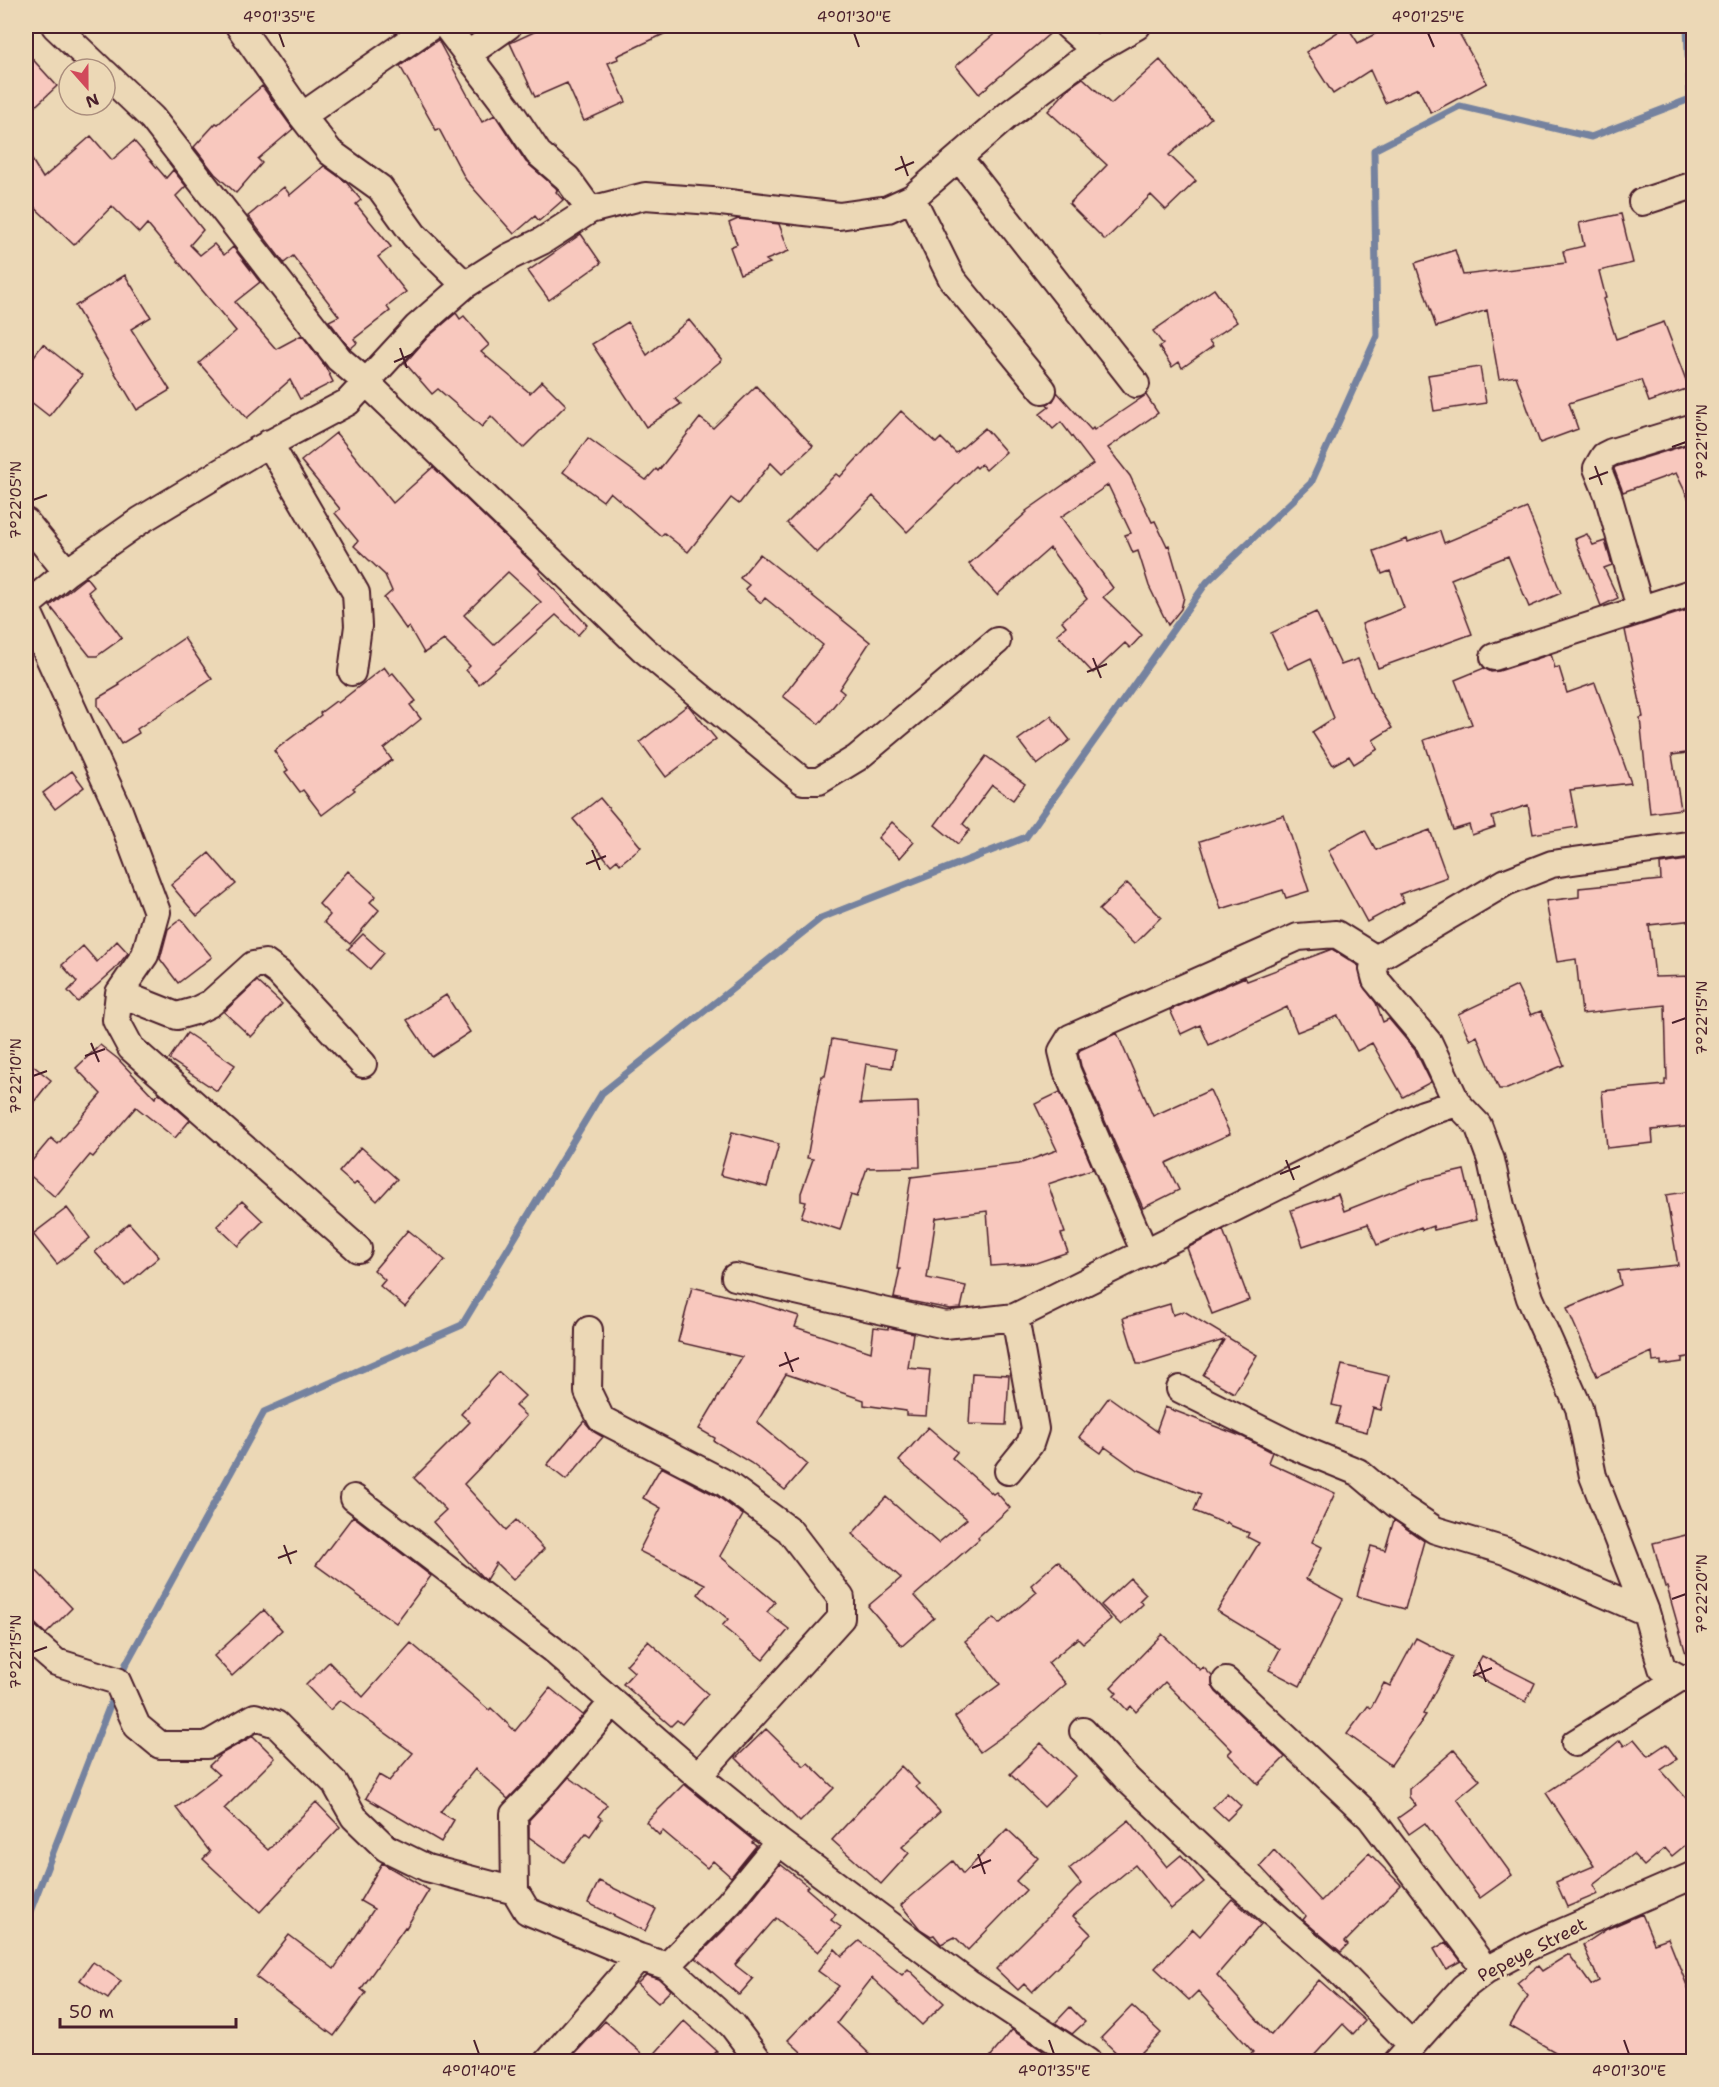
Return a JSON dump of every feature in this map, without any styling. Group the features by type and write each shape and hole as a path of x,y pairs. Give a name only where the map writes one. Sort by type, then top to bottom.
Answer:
{"street":[{"path":"55,26 87,57"},
{"path":"239,26 330,152 380,188 414,235 465,285"},
{"path":"302,116 431,26"},
{"path":"446,26 508,108 538,153 567,178 590,210"},
{"path":"467,55 508,26"},
{"path":"1068,26 1095,50"},
{"path":"358,1249 131,1048 116,1020 119,993 146,955 157,912 118,808 26,607 67,572 141,520 269,443 348,402 417,327 465,285 509,257 542,241 590,210 645,196 712,201 839,216 888,209 912,198 1008,116 1095,50 1137,26"},
{"path":"117,85 152,118 339,359 367,383 643,649 803,781 819,781 857,758 997,641"},
{"path":"959,158 1136,384"},
{"path":"1642,202 1694,185"},
{"path":"912,198 952,279 1043,390"},
{"path":"1640,608 1608,495 1597,468 1600,460 1612,452 1694,427"},
{"path":"269,443 356,593 358,626 352,672"},
{"path":"26,522 67,572"},
{"path":"1494,657 1694,592"},
{"path":"1687,1678 1662,1668 1646,1612 1593,1476 1579,1408 1530,1298 1501,1206 1491,1160 1478,1125 1457,1103 1429,1043 1376,980 1373,969 1376,959 1506,882 1552,864 1694,844"},
{"path":"1145,1252 1067,1071 1062,1051 1070,1038 1298,937 1336,934 1376,959"},
{"path":"119,993 177,1016 211,1003 253,965 265,963 279,973 363,1064"},
{"path":"735,1277 945,1325 1015,1317 1423,1114 1457,1103"},
{"path":"1008,1471 1030,1444 1035,1429 1015,1317"},
{"path":"589,1330 588,1392 601,1419 725,1483 789,1530 841,1598 841,1618 698,1776"},
{"path":"1180,1389 1294,1446 1358,1473 1396,1504 1435,1530 1505,1551 1646,1612"},
{"path":"354,1498 552,1649 698,1776 779,1842 968,1983 1088,2061"},
{"path":"26,1636 56,1662 117,1681 137,1726 160,1745 207,1745 255,1717 276,1724 335,1783 354,1817 386,1848 427,1868 515,1891"},
{"path":"1575,1743 1687,1678"},
{"path":"1226,1681 1370,1817 1486,1970"},
{"path":"613,1702 549,1778 514,1814 515,1891 527,1911 639,1957 667,1966 732,2025 760,2061"},
{"path":"1083,1731 1128,1780 1225,1871 1337,1969 1404,2053"},
{"path":"667,1966 729,1903 779,1842"},
{"name":"Pepeye Street","path":"1404,2053 1464,1987 1486,1970 1533,1945 1694,1875"},
{"path":"548,2061 639,1957"}],"building":[{"path":"547,26 681,26 617,56 618,59 608,63 626,102 584,121 567,83 535,97 510,43"},
{"path":"1004,26 1053,26 1054,30 979,94 956,66"},
{"path":"1347,26 1358,43 1390,26 1455,26 1487,83 1431,113 1418,88 1385,103 1370,70 1333,94 1306,52"},
{"path":"438,40 482,122 495,115 526,162 556,188 556,192 563,200 539,221 535,216 514,234 466,180 439,129 436,130 400,66"},
{"path":"26,52 57,86 26,115"},
{"path":"1160,60 1211,118 1169,155 1196,181 1166,210 1151,195 1105,240 1069,204 1107,165 1048,111 1070,87 1083,78 1111,104"},
{"path":"262,86 293,129 258,159 262,163 236,193 215,174 194,147 216,123 218,124"},
{"path":"91,136 112,160 134,141 166,178 173,170 186,186 176,196 203,230 190,245 200,255 214,244 224,255 233,247 260,282 235,302 276,349 302,335 325,366 333,382 300,399 290,380 247,418 199,363 236,331 147,224 139,233 112,206 74,245 26,199 26,150 43,178"},
{"path":"324,166 346,182 361,200 356,204 391,247 378,257 406,292 387,307 390,311 354,339 357,343 350,349 329,321 339,316 293,256 284,263 248,216 284,187 290,195"},
{"path":"1621,214 1633,263 1599,271 1606,298 1603,299 1616,339 1664,322 1689,388 1649,402 1641,380 1569,403 1578,429 1540,443 1516,376 1499,379 1487,310 1436,327 1415,263 1455,250 1463,275 1566,263 1563,251 1584,246 1579,223"},
{"path":"738,219 779,224 789,251 766,260 770,263 740,274 730,247 737,244 729,223"},
{"path":"581,234 601,263 549,300 528,271"},
{"path":"125,275 151,317 131,329 170,390 137,410 75,306"},
{"path":"1214,289 1237,322 1209,341 1213,346 1182,368 1179,362 1172,367 1159,347 1163,344 1153,331"},
{"path":"456,313 460,319 464,316 489,345 481,352 530,393 542,381 566,405 523,448 491,416 482,427 438,389 432,394 405,363 427,338"},
{"path":"689,320 722,360 675,399 681,404 646,427 592,344 628,322 647,355"},
{"path":"43,344 82,375 49,416 26,398 26,367"},
{"path":"1480,367 1486,403 1434,411 1428,375"},
{"path":"756,386 813,446 782,474 771,463 739,504 731,498 688,552 664,533 661,536 610,492 603,501 563,472 588,438 646,480 656,469 658,471 700,418 713,428"},
{"path":"1057,392 1091,430 1146,395 1158,413 1108,448 1130,476 1152,522 1155,521 1167,546 1169,545 1184,597 1181,609 1168,625 1149,586 1138,551 1133,553 1125,535 1131,533 1108,485 1061,517 1113,588 1103,597 1142,635 1130,648 1125,643 1093,673 1057,634 1066,626 1062,621 1087,599 1050,548 997,595 969,564 1026,511 1093,464 1061,422 1053,429 1040,414 1049,407 1047,404 1053,401"},
{"path":"901,411 936,443 941,438 956,453 985,428 1006,452 986,470 981,464 977,468 975,466 907,532 873,496 817,553 787,523 836,474 840,477"},
{"path":"336,433 393,503 433,467 541,571 539,573 587,625 578,635 556,615 479,684 466,670 470,666 444,640 424,653 409,627 406,629 384,598 392,591 385,575 354,546 358,541 335,513 340,509 301,461","holes":["508,572 541,602 494,645 464,615"]},
{"path":"1689,444 1694,458 1694,510 1676,473 1623,492 1615,467"},
{"path":"1527,508 1561,593 1529,607 1508,556 1451,579 1472,634 1378,668 1362,624 1404,608 1390,571 1382,574 1374,551 1407,539 1408,542 1440,531 1444,543"},
{"path":"1587,534 1593,545 1605,541 1612,565 1604,568 1618,598 1601,606 1575,539"},
{"path":"760,554 870,642 839,689 844,693 819,724 783,696 823,645 765,598 761,603 745,589 749,585 740,578"},
{"path":"86,577 94,587 88,592 122,638 97,656 90,656 50,606"},
{"path":"1694,608 1694,752 1672,755 1681,809 1650,813 1640,718 1643,717 1625,630"},
{"path":"1316,612 1341,665 1358,659 1373,698 1392,728 1373,740 1378,749 1354,764 1349,756 1333,765 1312,732 1334,718 1311,658 1288,669 1271,633"},
{"path":"184,638 212,679 137,729 139,733 121,744 98,706 98,698 120,685 118,683"},
{"path":"1551,654 1555,668 1559,667 1567,693 1595,683 1631,783 1570,790 1577,827 1533,834 1528,805 1492,817 1495,827 1472,835 1469,825 1453,830 1424,740 1472,724 1455,680 1484,668 1491,672 1499,671"},
{"path":"384,667 390,675 393,673 416,701 410,705 421,719 384,749 392,760 353,788 355,790 322,815 303,790 300,792 285,772 288,770 274,751 321,715 320,713 336,701 338,703"},
{"path":"688,705 716,739 666,777 640,742"},
{"path":"1051,716 1070,740 1037,765 1018,740"},
{"path":"986,756 1025,784 1013,800 992,785 963,824 970,830 958,844 935,825"},
{"path":"72,771 84,787 55,809 43,793"},
{"path":"600,798 641,847 620,864 617,860 611,865 573,819"},
{"path":"1284,815 1309,891 1286,898 1283,890 1221,909 1200,841"},
{"path":"892,822 914,842 900,858 878,838"},
{"path":"1365,830 1376,850 1430,830 1447,877 1400,894 1404,902 1367,922 1328,850"},
{"path":"209,853 236,884 197,916 171,885"},
{"path":"1694,859 1694,920 1649,925 1655,977 1694,976 1694,1126 1652,1130 1653,1143 1607,1148 1602,1091 1665,1085 1665,1080 1667,1080 1665,1005 1582,1014 1576,959 1557,962 1546,901 1579,897 1579,888 1661,880 1660,864"},
{"path":"348,871 376,896 370,902 379,910 350,944 324,922 330,915 319,904"},
{"path":"1127,883 1161,917 1134,944 1099,910"},
{"path":"181,919 212,957 178,983 160,959 168,929"},
{"path":"363,934 384,953 370,969 348,949"},
{"path":"117,941 128,953 114,970 78,1002 68,991 77,982 62,965 83,946 97,962"},
{"path":"1332,949 1359,966 1362,984 1376,1003 1383,1022 1389,1019 1415,1050 1431,1082 1403,1097 1372,1043 1357,1051 1338,1016 1297,1032 1287,1007 1209,1045 1200,1025 1181,1034 1170,1010 1245,977 1247,981"},
{"path":"257,981 282,1004 251,1037 224,1012"},
{"path":"1517,986 1531,1015 1541,1011 1564,1065 1507,1089 1499,1089 1477,1036 1470,1040 1458,1014"},
{"path":"446,995 470,1032 432,1057 407,1020"},
{"path":"187,1033 235,1065 217,1091 169,1059"},
{"path":"1117,1033 1153,1116 1210,1090 1230,1134 1166,1163 1179,1190 1143,1208 1081,1066 1078,1053"},
{"path":"832,1039 895,1050 892,1068 866,1064 860,1104 918,1102 920,1167 867,1168 857,1197 851,1195 840,1230 801,1217 806,1202 801,1201 801,1193 813,1159 807,1158 822,1076 825,1076"},
{"path":"100,1045 118,1059 155,1098 159,1093 190,1120 175,1138 136,1107 93,1157 90,1155 55,1197 26,1172 26,1168 51,1138 58,1144 101,1094 76,1068"},
{"path":"26,1060 51,1080 26,1112"},
{"path":"1060,1092 1093,1169 1048,1184 1065,1233 1061,1234 1068,1252 1036,1263 991,1266 987,1211 936,1218 927,1278 966,1286 961,1308 950,1309 894,1298 900,1269 897,1269 911,1177 1019,1164 1057,1150 1035,1104"},
{"path":"732,1132 779,1144 767,1187 720,1175"},
{"path":"361,1147 397,1179 377,1201 357,1182 354,1185 339,1172"},
{"path":"1464,1170 1476,1220 1434,1230 1433,1226 1422,1230 1421,1227 1377,1245 1368,1224 1303,1246 1291,1210 1338,1194 1344,1211 1425,1179"},
{"path":"1691,1191 1694,1203 1694,1313 1688,1314 1694,1356 1682,1358 1682,1362 1661,1365 1661,1361 1653,1362 1652,1352 1597,1376 1567,1308 1621,1285 1618,1271 1678,1265 1666,1195"},
{"path":"242,1201 263,1221 238,1246 217,1226"},
{"path":"67,1208 90,1238 57,1264 33,1234"},
{"path":"129,1223 159,1257 125,1286 95,1252"},
{"path":"408,1230 445,1260 405,1307 380,1286 385,1280 374,1270"},
{"path":"1223,1230 1249,1300 1212,1314 1187,1248"},
{"path":"692,1287 799,1316 795,1327 871,1352 874,1327 888,1329 888,1327 913,1333 908,1368 930,1370 926,1416 906,1415 906,1411 864,1405 864,1400 786,1374 757,1422 807,1464 785,1490 751,1463 714,1441 715,1438 699,1429 742,1357 678,1342"},
{"path":"1170,1304 1173,1315 1184,1311 1257,1355 1234,1393 1203,1375 1224,1340 1145,1364 1137,1364 1123,1318"},
{"path":"1342,1365 1389,1376 1381,1410 1373,1408 1367,1432 1336,1424 1341,1407 1332,1405"},
{"path":"499,1372 525,1396 515,1406 526,1416 464,1484 506,1530 516,1520 544,1549 513,1580 496,1563 486,1580 482,1577 433,1522 446,1510 414,1478 470,1422 461,1414"},
{"path":"972,1373 1009,1375 1006,1425 969,1424"},
{"path":"1109,1397 1158,1432 1165,1407 1243,1437 1272,1452 1268,1462 1335,1493 1312,1542 1322,1547 1306,1579 1343,1599 1300,1686 1269,1670 1280,1649 1217,1611 1259,1543 1247,1537 1249,1533 1227,1522 1226,1524 1194,1511 1201,1494 1136,1469 1105,1447 1101,1453 1079,1437"},
{"path":"584,1421 594,1432 603,1437 566,1480 547,1465"},
{"path":"928,1427 957,1452 952,1458 993,1494 996,1492 1010,1508 978,1537 979,1539 914,1596 934,1618 902,1646 868,1606 901,1578 852,1534 886,1497 938,1543 967,1519 899,1461"},
{"path":"661,1467 717,1496 743,1515 720,1556 775,1602 767,1612 789,1629 763,1660 722,1626 728,1619 698,1594 705,1584 639,1551 661,1508 643,1498"},
{"path":"353,1516 431,1576 396,1623 316,1565"},
{"path":"1394,1520 1424,1541 1405,1609 1357,1596 1371,1546 1385,1550"},
{"path":"1694,1533 1694,1660 1688,1661 1653,1543"},
{"path":"26,1560 72,1608 46,1634 26,1615"},
{"path":"1058,1561 1111,1619 1083,1643 1078,1638 1048,1663 1066,1684 1021,1723 980,1752 955,1717 1000,1684 965,1641 994,1618 999,1624 1037,1592 1031,1585"},
{"path":"1130,1578 1146,1594 1139,1601 1143,1604 1121,1625 1101,1605"},
{"path":"264,1610 282,1630 232,1676 214,1656"},
{"path":"1162,1634 1200,1670 1203,1667 1212,1676 1212,1685 1216,1692 1285,1757 1258,1784 1228,1754 1232,1750 1165,1682 1136,1712 1131,1706 1127,1710 1114,1696 1117,1693 1111,1687"},
{"path":"1416,1638 1453,1657 1423,1714 1426,1715 1391,1765 1347,1734 1368,1706 1371,1708 1384,1683 1390,1686"},
{"path":"648,1641 708,1694 682,1724 677,1720 671,1726 623,1684 634,1672 626,1665"},
{"path":"411,1643 489,1710 491,1708 515,1731 550,1688 583,1715 508,1799 475,1769 440,1812 454,1820 441,1842 366,1798 379,1775 389,1781 413,1753 340,1700 330,1710 306,1685 329,1662 363,1697"},
{"path":"1482,1656 1535,1683 1526,1702 1472,1674"},
{"path":"766,1729 804,1766 808,1763 834,1788 800,1822 736,1758"},
{"path":"253,1736 275,1758 224,1809 268,1850 316,1802 340,1827 260,1912 203,1859 210,1852 176,1808 219,1775 209,1766 221,1754"},
{"path":"1634,1739 1648,1756 1666,1744 1677,1759 1661,1770 1694,1807 1694,1838 1672,1856 1665,1848 1644,1866 1633,1854 1593,1885 1598,1894 1567,1907 1556,1882 1594,1866 1546,1793 1597,1759 1620,1740 1624,1746"},
{"path":"1041,1743 1075,1776 1044,1807 1010,1774"},
{"path":"1454,1750 1480,1780 1457,1799 1512,1875 1480,1898 1425,1823 1409,1834 1398,1818 1416,1805 1409,1797 1409,1789"},
{"path":"901,1766 919,1784 916,1787 940,1812 902,1847 909,1853 881,1884 832,1840"},
{"path":"569,1777 607,1805 598,1816 602,1819 590,1836 586,1833 564,1862 529,1837 529,1820"},
{"path":"684,1784 754,1841 752,1843 756,1846 731,1877 713,1861 707,1868 663,1831 659,1835 646,1822"},
{"path":"1227,1793 1241,1806 1227,1820 1213,1807"},
{"path":"1129,1820 1167,1867 1181,1855 1204,1882 1171,1909 1135,1865 1073,1916 1091,1934 1032,1992 1024,1984 1018,1990 996,1969 1081,1884 1069,1869"},
{"path":"1007,1829 1038,1858 1016,1881 1026,1890 968,1950 955,1937 941,1944 934,1935 931,1936 920,1929 901,1905 953,1861 963,1874"},
{"path":"1274,1850 1321,1901 1369,1853 1401,1885 1345,1942 1348,1945 1341,1952 1303,1920 1306,1916 1260,1866"},
{"path":"382,1863 429,1890 406,1928 361,1989 366,1993 334,2036 256,1977 289,1935 334,1969 374,1909 360,1901"},
{"path":"780,1864 808,1886 806,1888 836,1914 831,1920 841,1927 818,1952 776,1918 735,1965 753,1979 739,1995 696,1958 741,1913"},
{"path":"599,1881 656,1909 645,1931 588,1903"},
{"path":"1232,1899 1261,1924 1217,1975 1271,2035 1319,1980 1365,2021 1353,2034 1343,2024 1309,2061 1245,2061 1253,2052 1198,1991 1189,2000 1155,1968 1193,1929 1200,1936"},
{"path":"1642,1914 1654,1943 1668,1938 1694,2003 1694,2061 1571,2061 1510,2026 1528,1996 1517,1983 1538,1966 1542,1971 1569,1954 1591,1985 1599,1981 1583,1945 1607,1929"},
{"path":"859,1941 902,1975 908,1969 944,2003 922,2025 872,1978 837,2023 877,2061 811,2061 788,2040 839,1986 818,1971 835,1949 842,1956"},
{"path":"1446,1942 1461,1961 1446,1969 1434,1949"},
{"path":"93,1962 121,1981 108,1999 80,1980"},
{"path":"646,1975 659,1979 671,1990 658,2003 637,1984"},
{"path":"1132,2006 1161,2033 1133,2061 1125,2061 1101,2038"},
{"path":"1070,2007 1085,2022 1072,2034 1055,2023"},
{"path":"605,2021 649,2060 684,2021 717,2051 708,2061 568,2061"},
{"path":"1012,2030 1043,2051 1035,2061 987,2061"}],"waterway":[{"path":"121,1676 264,1412 462,1325 602,1093 821,918 1026,837 1207,582 1311,483 1377,336 1374,150 1460,106 1591,137 1690,99 1687,26"},
{"path":"26,1922 115,1692"}]}
